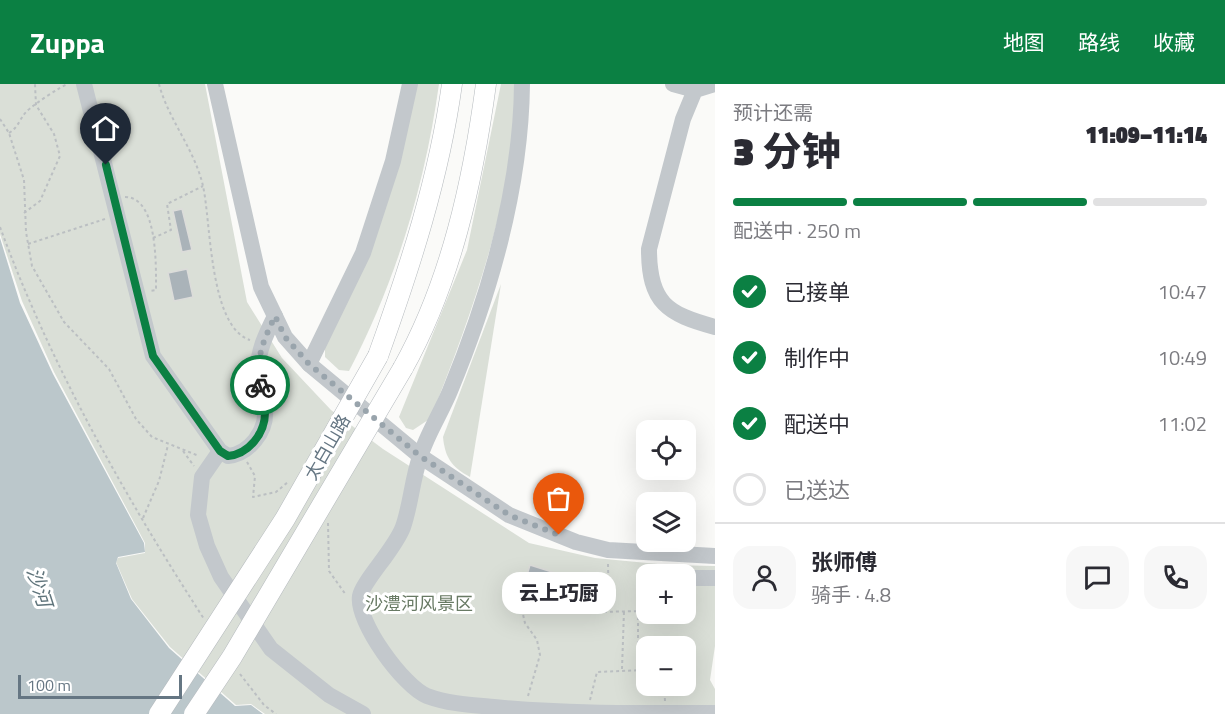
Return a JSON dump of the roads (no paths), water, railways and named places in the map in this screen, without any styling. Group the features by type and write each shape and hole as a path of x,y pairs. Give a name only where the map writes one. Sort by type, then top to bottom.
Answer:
{"main road":[{"name":"太白山路","path":"159,714 285,519 378,356 416,250 445,135 452,84"},
{"name":"太白山路","path":"194,714 232,657 419,339 460,224 486,84"}],"street":[{"path":"84,84 153,356 216,456"},
{"path":"215,84 261,286 285,337 309,364 420,456 509,515 576,542 608,550 715,556"},
{"path":"309,364 363,254 393,161 410,84"},
{"path":"522,84 522,130 501,245 450,391 420,456 403,526 395,546 360,594 360,610 372,635 410,686 425,696 477,710 715,713"},
{"path":"673,84 695,90 715,84"},
{"path":"695,90 683,119 649,249 649,268 662,304 681,318 715,327"},
{"path":"216,456 228,456 249,448 261,431 266,413 258,372 262,344 275,316"},
{"path":"216,456 202,477 198,516 207,546 221,577 271,649 329,695 363,714"},
{"path":"696,578 715,578"}],"water":[{"name":"沙河","path":"0,238 20,303 53,374 144,543 145,552 118,557 116,563 131,599 169,648 235,706 251,705 263,714 0,714"}],"place":[{"name":"云上巧厨","path":"559,535"}],"park label":[{"name":"沙澧河风景区","path":"419,603"}]}
